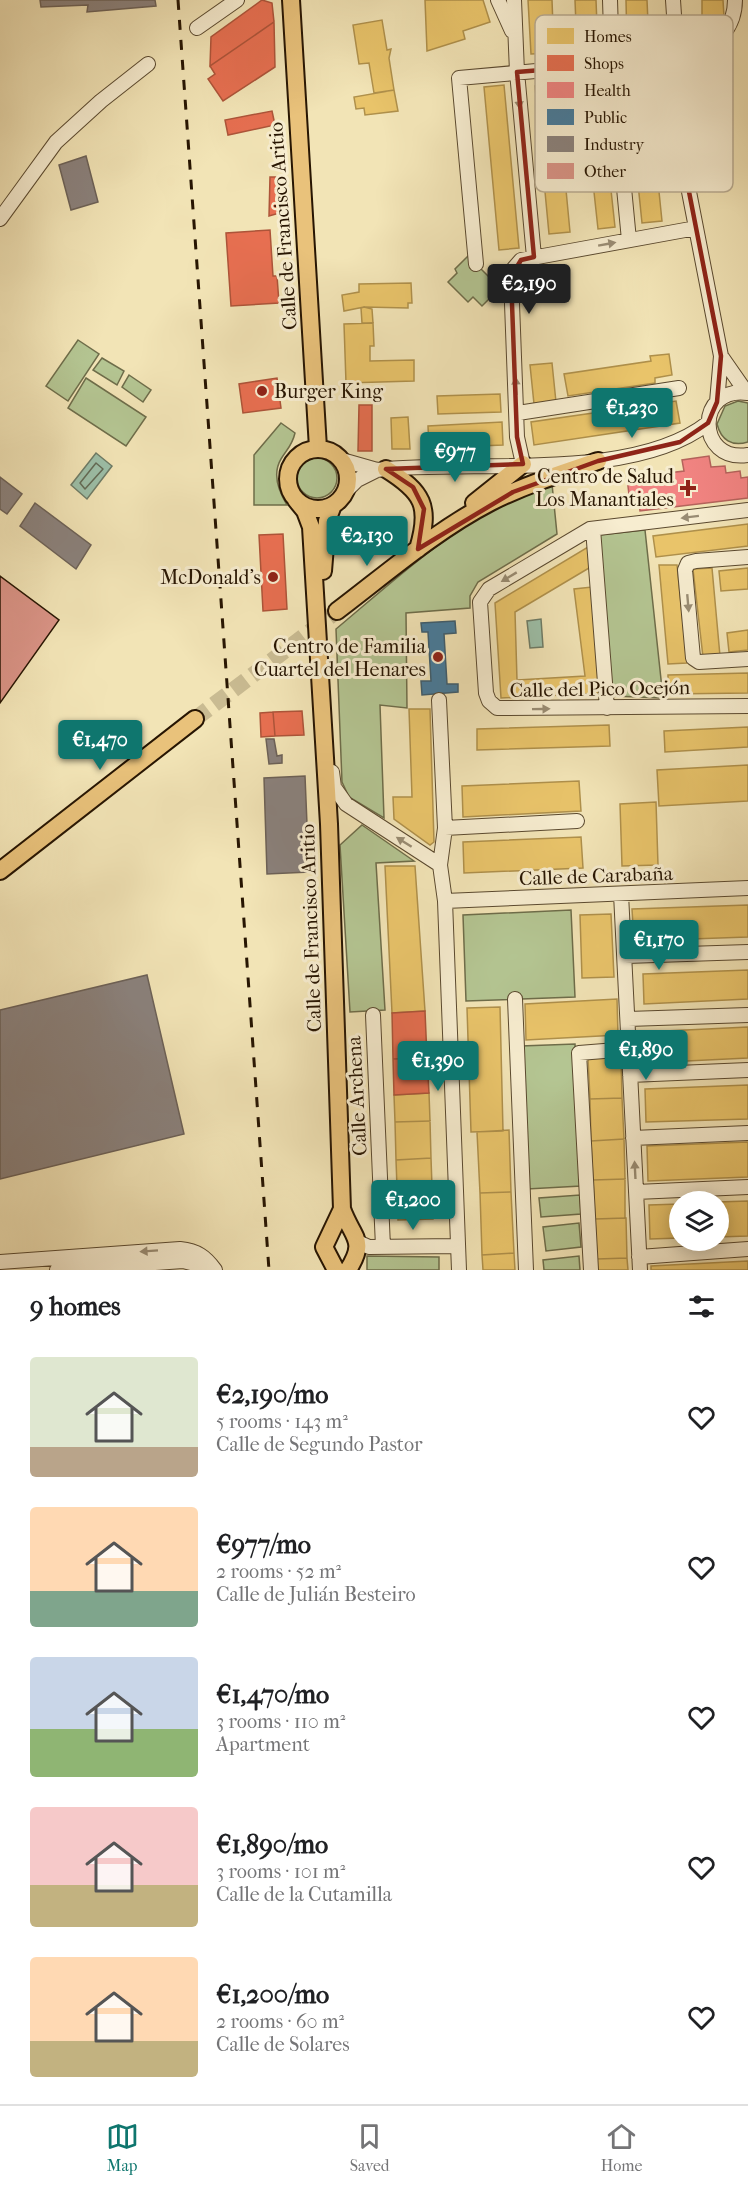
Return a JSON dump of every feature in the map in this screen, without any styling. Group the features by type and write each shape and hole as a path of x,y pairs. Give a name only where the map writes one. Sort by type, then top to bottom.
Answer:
{"main road":[{"name":"Calle de Francisco Aritio","path":"291,0 318,448"},
{"path":"318,448 328,450 342,460 348,472 346,491 333,505 314,509 296,500 289,490 287,479 296,457 306,450 318,448"},
{"path":"337,611 418,549 500,498 598,461"},
{"path":"418,549 435,532 523,464"},
{"path":"381,470 412,487 422,501 425,517 418,549"},
{"name":"Calle de Francisco Aritio","path":"296,500 305,512 311,527 325,753 342,1209 356,1251"},
{"name":"Calle de Francisco Aritio","path":"320,646 326,528 333,505"},
{"path":"0,869 195,719"},
{"path":"0,879 26,851"},
{"name":"Calle de Francisco Aritio","path":"328,1237 342,1209"},
{"path":"336,1231 356,1251 341,1265 333,1266 325,1253 328,1237 336,1231"}],"street":[{"path":"198,28 237,0"},
{"path":"498,0 515,38"},
{"path":"514,0 517,72 534,258"},
{"path":"610,0 610,15"},
{"path":"673,0 674,15"},
{"path":"732,15 735,0"},
{"path":"0,219 56,142 100,101 148,64"},
{"path":"476,264 459,78 535,70"},
{"path":"624,192 629,240"},
{"path":"680,442 708,423 717,402 722,356 689,192"},
{"path":"523,464 516,437 518,413 511,277 514,268 521,260 696,228"},
{"path":"722,356 747,393"},
{"path":"518,413 679,388"},
{"path":"717,402 735,392 747,393"},
{"path":"708,423 712,440 717,446 735,456 748,455"},
{"path":"342,460 381,470 598,461 680,442 717,446"},
{"path":"346,491 357,480 381,470"},
{"name":"Calle del Pico Ocejón","path":"748,510 593,529 577,536 483,595 480,602 486,693 489,701 500,709 748,706"},
{"path":"593,529 608,708"},
{"path":"748,557 696,561 688,563 685,570 693,658 699,662 748,659"},
{"path":"440,700 445,828 440,865 445,902 459,1270"},
{"path":"325,753 332,771 334,787 346,804 440,865"},
{"path":"445,828 577,821"},
{"name":"Calle de Carabaña","path":"445,902 748,888"},
{"path":"621,894 639,1264 748,1249"},
{"path":"625,956 748,952"},
{"path":"515,999 526,1270"},
{"name":"Calle Archena","path":"373,1015 383,1248"},
{"path":"628,1019 748,1015"},
{"path":"591,1270 579,1053 629,1049"},
{"path":"630,1075 748,1070"},
{"path":"633,1138 748,1132"},
{"path":"636,1192 748,1187"},
{"path":"356,1251 458,1246"},
{"path":"0,1262 180,1249 193,1251 206,1257 215,1270"},
{"path":"57,1270 183,1261 195,1264 202,1270"}],"highlighted area":[{"path":"676,59 684,166 721,356 717,402 708,423 680,442 598,461 513,492 418,549 424,509 413,487 386,469 523,464 517,437 511,277 521,260 534,257 517,72"}],"shaded area":[{"path":"468,256 500,288 482,306 473,297 468,302 448,282 457,273 455,269"},
{"path":"78,340 99,354 68,401 46,386"},
{"path":"102,358 124,371 117,385 93,370"},
{"path":"129,375 151,390 143,402 122,387"},
{"path":"86,378 146,417 126,446 68,408"},
{"path":"738,401 748,403 748,442 737,444 724,438 717,424 725,406"},
{"path":"281,423 295,433 277,471 279,489 287,505 254,505 254,455"},
{"path":"317,458 325,459 331,464 336,470 336,486 331,492 325,497 317,498 309,497 303,492 298,486 297,478 298,470 303,464 309,459"},
{"path":"552,484 557,534 478,582 470,596 470,608 406,613 407,708 380,705 384,818 349,797 342,782 336,629 419,560 463,528 515,498"},
{"path":"645,530 663,698 612,696 598,535"},
{"path":"362,825 414,861 376,863 385,1010 350,1012 340,845"},
{"path":"571,910 575,997 466,1001 463,915"},
{"path":"575,1044 581,1186 527,1189 521,1046"},
{"path":"580,1195 581,1214 541,1217 539,1198"},
{"path":"579,1223 581,1247 546,1251 543,1227"},
{"path":"367,1256 439,1257 439,1270 367,1270"},
{"path":"579,1256 580,1270 544,1270 543,1260"}],"water":[{"path":"96,453 112,466 87,499 71,485"},
{"path":"541,619 543,647 530,648 527,621"}],"building: Homes":[{"path":"425,0 483,0 490,22 463,31 465,39 427,51"},
{"path":"528,0 552,0 553,15 535,15 535,54 531,54"},
{"path":"575,0 596,0 597,15 576,15"},
{"path":"626,0 647,0 648,15 626,15"},
{"path":"702,0 723,0 724,15 702,15"},
{"path":"382,20 387,50 391,49 389,58 394,90 374,93 369,63 359,64 353,25"},
{"path":"504,85 519,248 499,250 484,87"},
{"path":"394,90 398,111 365,115 364,108 356,109 354,97"},
{"path":"545,192 566,192 570,232 549,234"},
{"path":"594,192 611,192 615,227 598,229"},
{"path":"639,192 659,192 662,221 642,223"},
{"path":"411,283 412,303 408,303 408,308 364,307 344,311 342,295 359,292 359,284"},
{"path":"361,308 372,309 373,323 362,323"},
{"path":"373,323 374,346 370,346 370,361 414,360 414,381 346,383 344,324"},
{"path":"669,354 672,375 655,378 655,383 568,396 564,374 651,361 650,356"},
{"path":"552,363 556,402 534,404 530,365"},
{"path":"500,394 501,412 438,414 437,396"},
{"path":"676,401 680,423 534,445 531,422"},
{"path":"408,417 410,449 392,449 391,418"},
{"path":"502,422 503,445 429,448 428,426"},
{"path":"748,524 748,546 656,557 653,536"},
{"path":"588,547 589,568 515,612 517,680 585,676 574,589 592,587 602,693 501,698 495,603"},
{"path":"659,565 677,565 687,663 668,664"},
{"path":"712,568 720,656 703,657 693,569"},
{"path":"748,568 748,589 721,591 719,571"},
{"path":"748,630 748,650 729,652 727,633"},
{"path":"748,673 748,693 668,694 668,675"},
{"path":"409,709 430,709 434,842 430,845 394,819 393,797 412,797"},
{"path":"609,725 610,746 477,750 477,729"},
{"path":"748,727 748,747 665,752 664,731"},
{"path":"748,765 748,801 659,806 657,770"},
{"path":"579,781 581,811 463,817 462,786"},
{"path":"656,802 658,865 622,866 620,804"},
{"path":"581,837 583,868 464,873 463,842"},
{"path":"385,866 415,866 425,1011 392,1013"},
{"path":"748,905 748,937 634,941 632,909"},
{"path":"611,914 614,977 582,978 580,915"},
{"path":"748,970 748,999 644,1004 643,974"},
{"path":"617,999 618,1035 526,1040 525,1004"},
{"path":"500,1007 503,1131 471,1132 467,1008"},
{"path":"748,1027 748,1058 646,1063 645,1032"},
{"path":"621,1057 622,1098 590,1099 588,1058"},
{"path":"748,1085 748,1119 646,1122 645,1089"},
{"path":"429,1093 430,1121 395,1122 394,1095"},
{"path":"622,1098 624,1139 591,1141 590,1099"},
{"path":"430,1121 431,1158 396,1160 395,1122"},
{"path":"509,1130 511,1192 480,1193 477,1132"},
{"path":"624,1139 625,1179 593,1180 591,1141"},
{"path":"748,1142 748,1177 648,1181 647,1146"},
{"path":"431,1158 432,1186 397,1187 396,1160"},
{"path":"625,1179 625,1218 595,1219 593,1180"},
{"path":"432,1186 433,1219 398,1220 397,1187"},
{"path":"511,1192 514,1253 482,1255 480,1193"},
{"path":"748,1201 748,1236 729,1237 729,1202"},
{"path":"669,1204 669,1238 650,1239 649,1205"},
{"path":"626,1218 627,1258 597,1259 595,1219"},
{"path":"514,1253 515,1270 483,1270 482,1255"},
{"path":"627,1258 628,1270 597,1270 597,1259"},
{"path":"748,1261 748,1270 651,1270 651,1266"}],"building: Shops":[{"path":"262,0 272,3 274,22 210,66 211,37"},
{"path":"274,22 275,67 223,101 208,79 215,74 210,66"},
{"path":"272,111 275,125 228,135 225,120"},
{"path":"270,177 283,177 283,212 269,216"},
{"path":"270,230 273,276 277,276 279,303 231,306 226,233"},
{"path":"277,378 281,408 243,413 239,384"},
{"path":"359,405 372,405 372,451 358,451"},
{"path":"283,534 287,609 263,611 259,535"},
{"path":"302,711 304,735 275,736 273,712"},
{"path":"273,712 275,736 261,737 260,713"},
{"path":"425,1011 427,1058 393,1059 392,1013"},
{"path":"427,1058 429,1093 394,1095 393,1059"}],"building: Health":[{"name":"Centro de Salud Los Manantiales","path":"709,456 711,467 725,466 726,473 740,471 741,478 748,477 748,498 640,511 639,502 630,503 627,478 684,471 682,460"}],"building: Public":[{"name":"Centro de Familia Cuartel del Henares","path":"455,621 456,633 444,634 447,684 458,684 458,692 422,695 421,681 431,681 428,632 422,632 421,623"}],"building: Industry":[{"path":"40,0 155,0 156,6 87,12 88,5 41,7"},
{"path":"86,156 98,202 71,210 59,165"},
{"path":"0,477 22,494 7,514 0,509"},
{"path":"35,503 91,545 76,569 20,526"},
{"path":"266,739 274,739 277,756 282,755 282,763 269,764"},
{"path":"305,776 309,872 267,874 264,778"},
{"path":"147,975 184,1134 0,1179 0,1010"}],"building: Other":[{"path":"0,576 59,620 0,703"}],"tunnel":[{"path":"195,719 337,611"}],"railway":[{"path":"178,0 269,1270"}],"place":[{"name":"Burger King","path":"262,391"},
{"name":"Centro de Salud Los Manantiales","path":"688,488"},
{"name":"McDonald's","path":"273,577"},
{"name":"Centro de Familia Cuartel del Henares","path":"438,657"}]}
